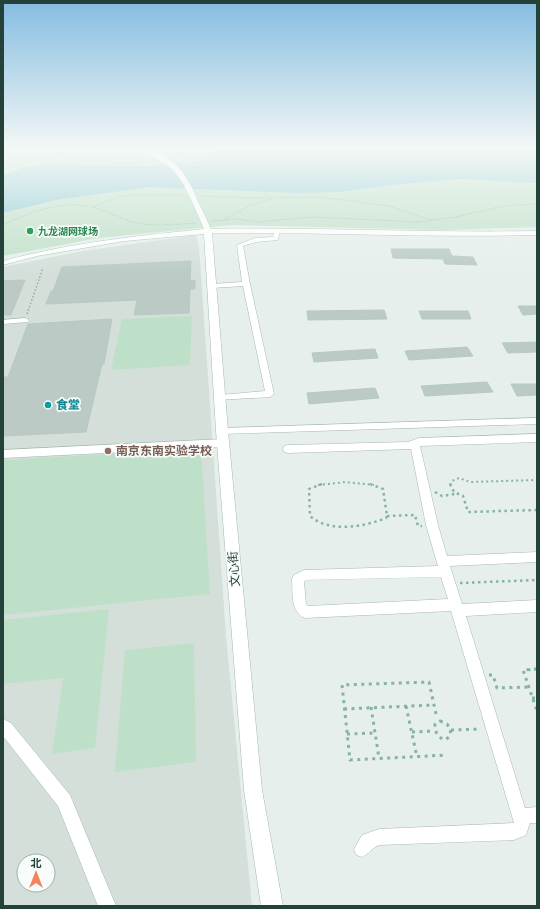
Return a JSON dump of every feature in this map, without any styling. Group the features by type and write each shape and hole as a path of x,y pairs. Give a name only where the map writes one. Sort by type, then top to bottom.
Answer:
{"street":[{"name":"文心街","path":"189,191 206,225 253,790 272,906"},
{"path":"3,262 36,254 206,225 277,230 496,234 537,233"},
{"path":"220,398 270,394 246,284 240,245 255,240 276,239 277,230"},
{"path":"212,286 246,284"},
{"path":"3,322 25,320"},
{"path":"3,454 223,437 537,421"},
{"path":"288,449 409,446 419,442 537,438"},
{"path":"362,849 368,841 378,837 514,832 520,829 522,824 432,525 415,443"},
{"path":"537,557 444,566 304,576 298,580 300,607 305,612 537,606"},
{"path":"3,726 64,801 107,906"},
{"path":"520,816 537,815"}],"path":[{"path":"3,225 21,216 45,209 72,206 99,206 120,196 131,195 276,198 314,197 372,203 402,209 425,219 437,220"},
{"path":"91,207 142,224 206,225 229,218 251,205 276,198"},
{"path":"220,221 238,219 258,222 311,217 392,222 437,220 503,206 537,204"},
{"path":"25,320 43,268"},
{"path":"455,494 451,490 450,483 452,480 458,478 466,479 470,482 537,480"},
{"path":"387,516 383,489 380,487 356,482 333,482 321,484 309,490 310,516 318,522 349,526 379,522 387,516 415,515 418,526 432,525"},
{"path":"424,487 434,487 436,492 442,496 455,494 463,496 468,512 537,510"},
{"path":"450,584 537,580"},
{"path":"537,669 523,670 537,711"},
{"path":"478,675 493,675 497,688 529,687"},
{"path":"436,714 429,682 342,685 350,760 447,755"},
{"path":"532,698 537,698"},
{"path":"344,708 434,705"},
{"path":"406,706 417,757"},
{"path":"371,707 379,758"},
{"path":"440,721 447,724 451,730 449,737 445,740 438,738 434,731 435,724 440,721"},
{"path":"451,730 494,728"},
{"path":"412,732 434,731"},
{"path":"347,734 375,733"}],"shaded area":[{"name":"南京东南实验学校","path":"196,235 199,247 226,636 252,906 3,906 3,267 83,251"}],"green space":[{"path":"3,191 537,191 537,227 440,230 231,225 98,238 3,256"},
{"path":"192,316 190,365 111,370 122,319"},
{"path":"201,449 210,594 3,615 3,460"},
{"path":"109,609 95,748 52,754 63,678 3,684 3,620"},
{"path":"194,643 196,762 115,772 125,650"}],"water":[{"path":"3,191 117,191 56,200 3,213"},
{"path":"257,191 343,191 339,192 296,193"}],"building":[{"path":"391,249 449,249 452,256 473,257 477,265 445,264 443,259 393,258"},
{"path":"191,261 190,281 195,280 195,289 190,289 189,313 134,315 137,300 46,304 51,291 53,291 62,267"},
{"path":"25,280 11,315 3,315 3,281"},
{"path":"518,306 537,306 537,314 523,315"},
{"path":"384,310 387,319 308,320 307,311"},
{"path":"419,311 468,311 471,319 422,319"},
{"path":"112,319 104,364 102,364 86,432 3,436 3,377 8,377 28,324"},
{"path":"537,342 537,352 508,353 502,343"},
{"path":"467,347 473,356 409,360 405,351"},
{"path":"375,349 378,358 314,362 312,353"},
{"path":"487,382 493,392 425,396 421,386"},
{"path":"511,384 537,384 537,395 517,396"},
{"path":"375,388 379,398 309,404 307,393"}],"place":[{"name":"九龙湖网球场","path":"30,231"},
{"name":"食堂","path":"48,405"},
{"name":"南京东南实验学校","path":"108,451"}]}
